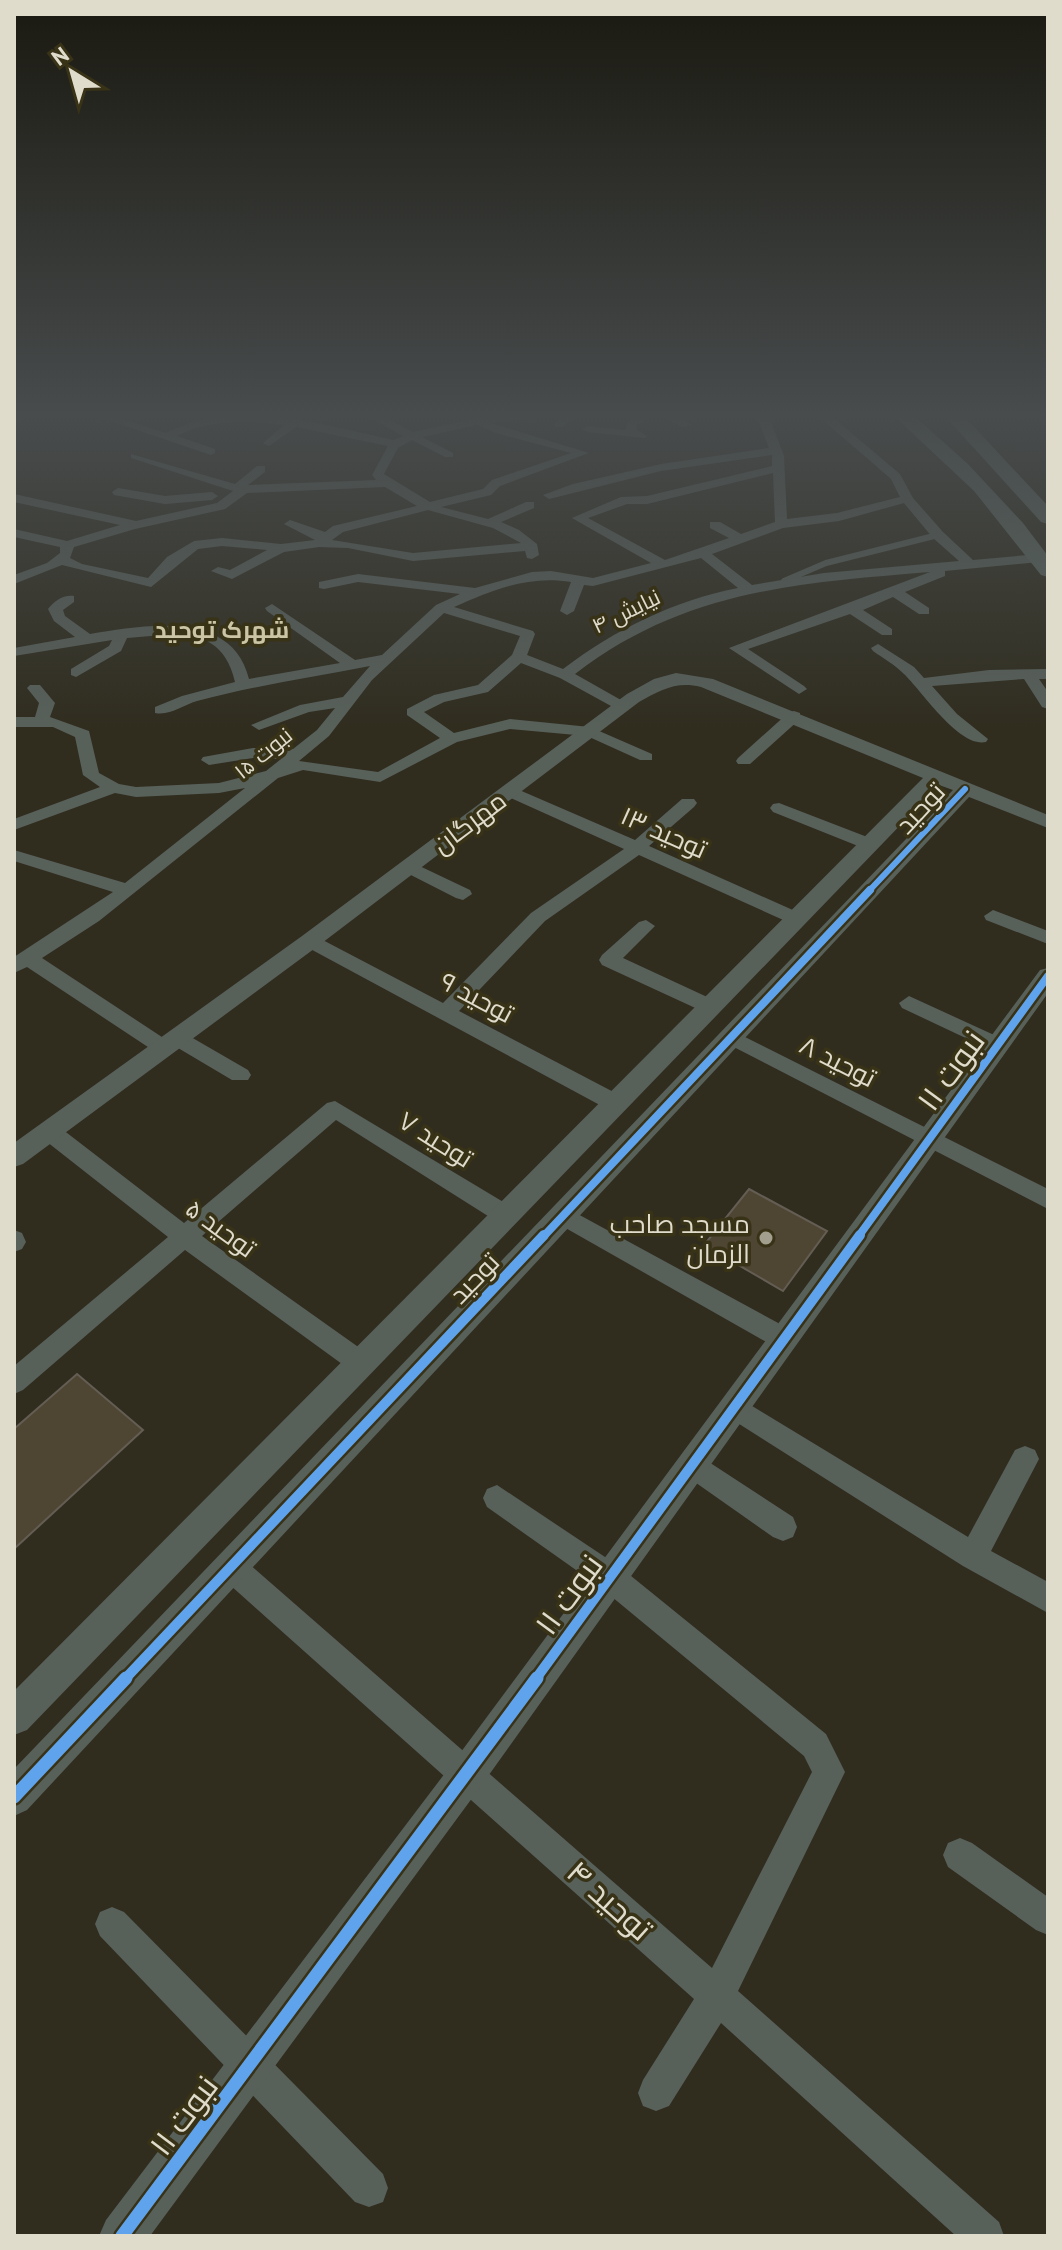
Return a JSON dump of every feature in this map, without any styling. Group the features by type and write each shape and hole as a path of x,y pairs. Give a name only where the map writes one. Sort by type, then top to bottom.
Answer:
{"main road":[{"path":"1010,519 1044,564"}],"street":[{"path":"110,519 136,525"},
{"path":"14,580 52,566 64,552 136,525 163,519"},
{"path":"14,530 46,538 78,567 151,583 172,560 194,545 222,542 281,548 322,540 338,529 371,519"},
{"path":"472,519 512,529 532,547 532,576"},
{"path":"491,522 498,519"},
{"path":"580,519 663,564"},
{"path":"781,519 781,524"},
{"name":"نبوت ۱۵","path":"22,962 127,890 323,733 385,659 441,608 476,592 532,576 579,578 593,582 703,553 781,524 822,519"},
{"path":"924,519 970,564"},
{"path":"290,524 322,540 413,557 479,549 532,547"},
{"path":"715,525 740,539"},
{"path":"218,571 232,575 281,548"},
{"path":"703,553 747,588"},
{"name":"نیایش ۴","path":"565,675 584,657 639,624 747,588 784,581 970,564 1044,564"},
{"name":"نیایش ۴","path":"799,689 736,648 931,579 951,566"},
{"path":"324,585 358,578 476,592"},
{"path":"567,611 579,578"},
{"path":"895,592 924,611"},
{"path":"69,599 55,609 59,618 89,641"},
{"path":"272,608 351,664"},
{"path":"441,608 528,634 519,657 483,689 439,698 413,712 451,739"},
{"path":"852,609 887,632"},
{"path":"14,652 121,634 179,629 210,634 230,649 243,685"},
{"path":"76,672 116,648 121,634"},
{"path":"878,648 909,670 951,717 980,739"},
{"path":"519,657 565,675 622,707"},
{"path":"161,710 187,699 243,685 385,659"},
{"path":"1028,674 1048,704"},
{"path":"921,683 1048,674"},
{"name":"مهرگان","path":"14,1157 310,941 622,707 670,678 688,678 794,716 965,789"},
{"path":"35,688 47,703 41,722"},
{"path":"259,725 306,708 348,701"},
{"path":"744,761 794,716"},
{"path":"14,722 55,722 83,734 91,775 114,788 136,792 219,788 302,765 380,777 451,739 510,724 590,732 646,757"},
{"path":"209,760 253,753 296,754"},
{"name":"توحید","path":"14,1717 935,777"},
{"path":"14,825 114,788"},
{"path":"965,789 1048,822"},
{"name":"توحید","path":"14,1797 356,1431 965,789"},
{"name":"توحید ۱۳","path":"510,791 797,919"},
{"path":"446,1012 538,917 636,849 688,803"},
{"path":"779,808 869,844"},
{"path":"14,855 127,890"},
{"path":"409,867 463,894"},
{"path":"993,916 1048,938"},
{"path":"646,926 609,960 711,1007"},
{"name":"توحید ۹","path":"310,941 617,1104"},
{"path":"22,962 171,1043 240,1075"},
{"name":"نبوت ۱۱","path":"122,2236 468,1773 1048,976"},
{"path":"909,1003 998,1045"},
{"name":"توحید ۸","path":"731,1037 1048,1200"},
{"name":"توحید ۷","path":"186,1238 335,1109 507,1216"},
{"name":"توحید ۵","path":"50,1132 186,1238 362,1364"},
{"path":"563,1215 784,1339"},
{"path":"14,1382 186,1238"},
{"path":"322,1404 356,1431"},
{"path":"734,1407 973,1556 1048,1598"},
{"path":"973,1556 1025,1459"},
{"path":"692,1464 783,1527"},
{"path":"497,1498 610,1577 815,1745 829,1772 717,1996 656,2093"},
{"name":"توحید ۴","path":"231,1567 468,1773 985,2236"},
{"path":"960,1855 1048,1918"},
{"path":"112,1924 251,2063 369,2188"}],"lane":[{"path":"784,581 826,563 938,535"}],"building":[{"name":"مسجد صاحب الزمان","path":"749,1189 827,1231 783,1291 704,1245"},
{"path":"77,1374 143,1430 14,1549 14,1429"}],"cycle path":[{"path":"14,1797 965,789"},
{"path":"122,2236 468,1773 1048,976"}],"place":[{"name":"مسجد صاحب الزمان","path":"766,1238"}],"district":[{"name":"شهرک توحید","path":"222,629"}]}
